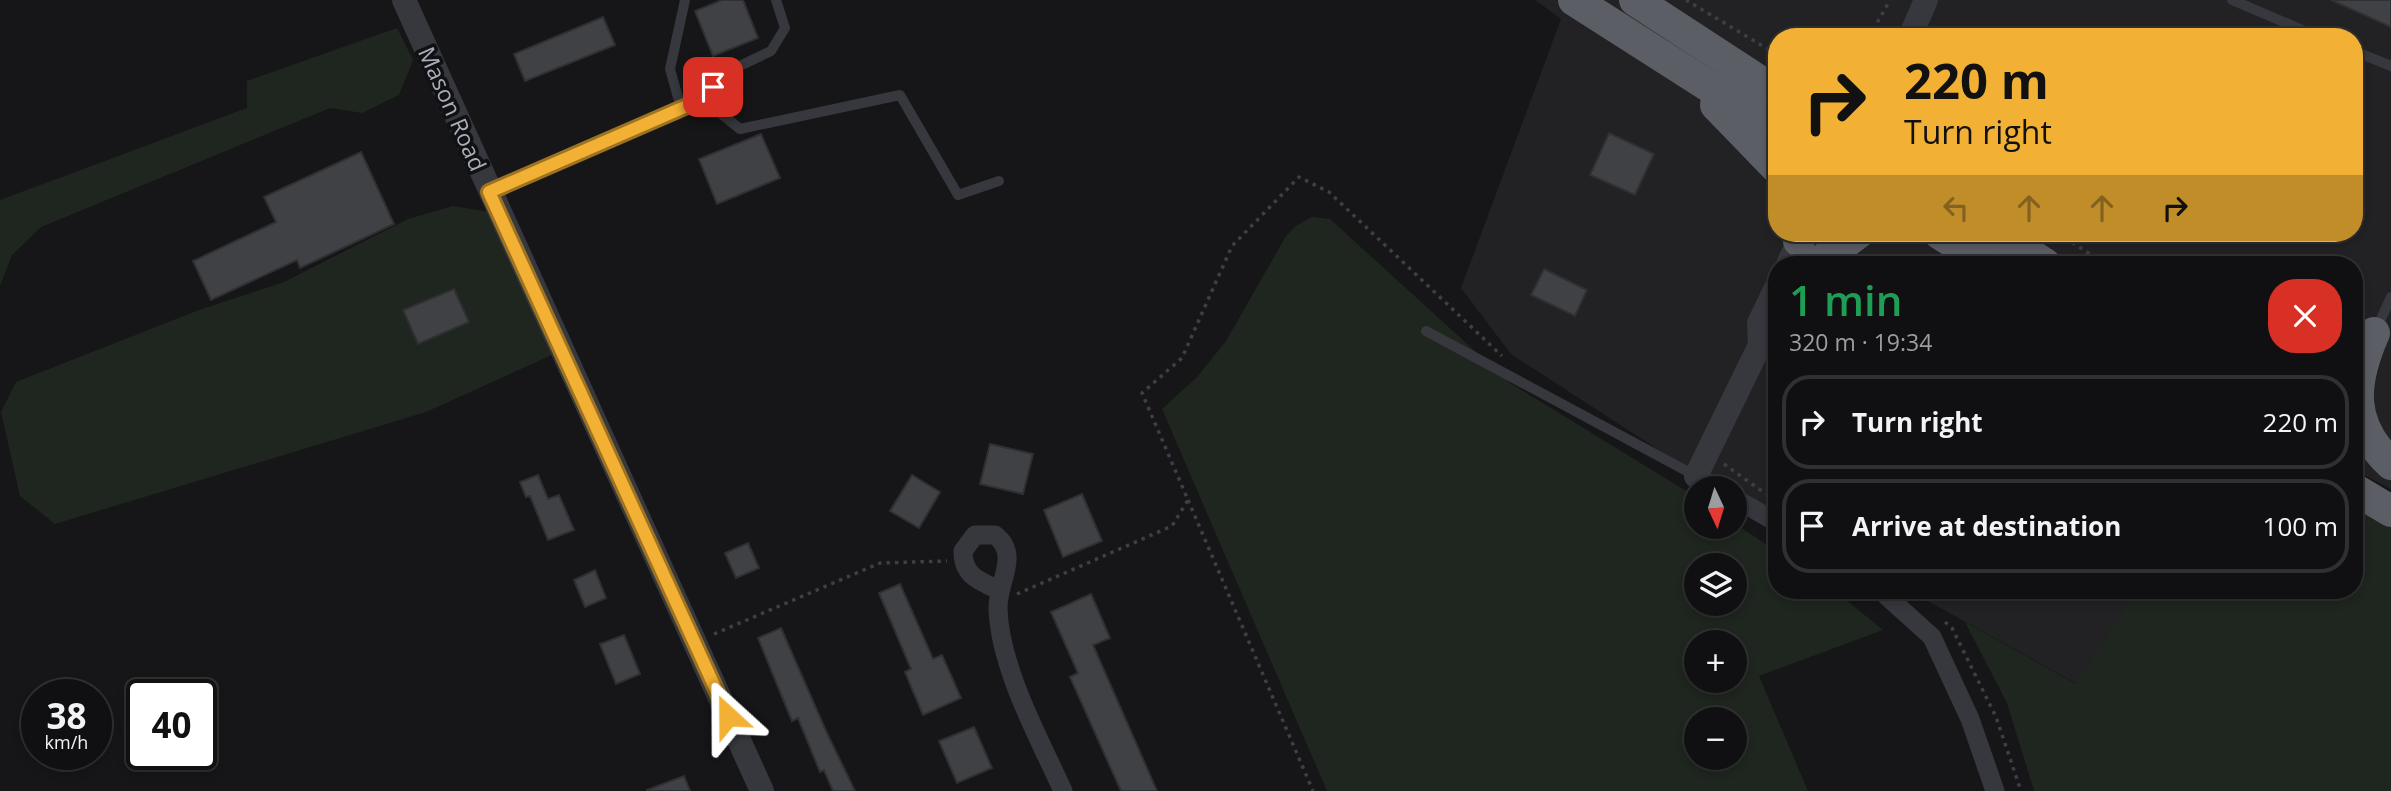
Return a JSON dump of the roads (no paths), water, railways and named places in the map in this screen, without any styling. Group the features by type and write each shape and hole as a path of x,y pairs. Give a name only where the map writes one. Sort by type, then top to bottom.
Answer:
{"highway":[{"path":"1573,0 1768,124"},
{"path":"1635,0 1768,87"},
{"path":"1679,67 1768,159"},
{"path":"1803,250 1829,242"},
{"path":"1949,242 1973,256"},
{"path":"2010,242 2032,256"},
{"path":"2045,242 2062,256"},
{"path":"2363,358 2374,333"},
{"path":"2363,426 2378,452 2391,464"},
{"path":"2363,463 2391,480"},
{"path":"2363,494 2391,511"}],"street":[{"name":"Mason Road","path":"404,0 762,791"},
{"path":"1914,28 1926,0"},
{"path":"1707,476 1708,452 1768,340 1759,323 1768,304"},
{"path":"1747,505 1768,517"},
{"path":"999,593 975,579 963,562 963,551 975,535 995,535 1008,550 999,593 1001,630 1013,674 1063,791"},
{"path":"1890,599 1932,637 1970,719 1995,791"}],"lane":[{"path":"681,108 670,69 685,0"},
{"path":"489,192 703,99 723,74 771,51 785,28 776,0"},
{"path":"2232,0 2298,28"},
{"path":"2363,55 2391,66"},
{"path":"703,99 740,129 900,95 958,195 999,181"},
{"path":"2374,333 2391,297"},
{"path":"1426,331 1696,476"}]}
